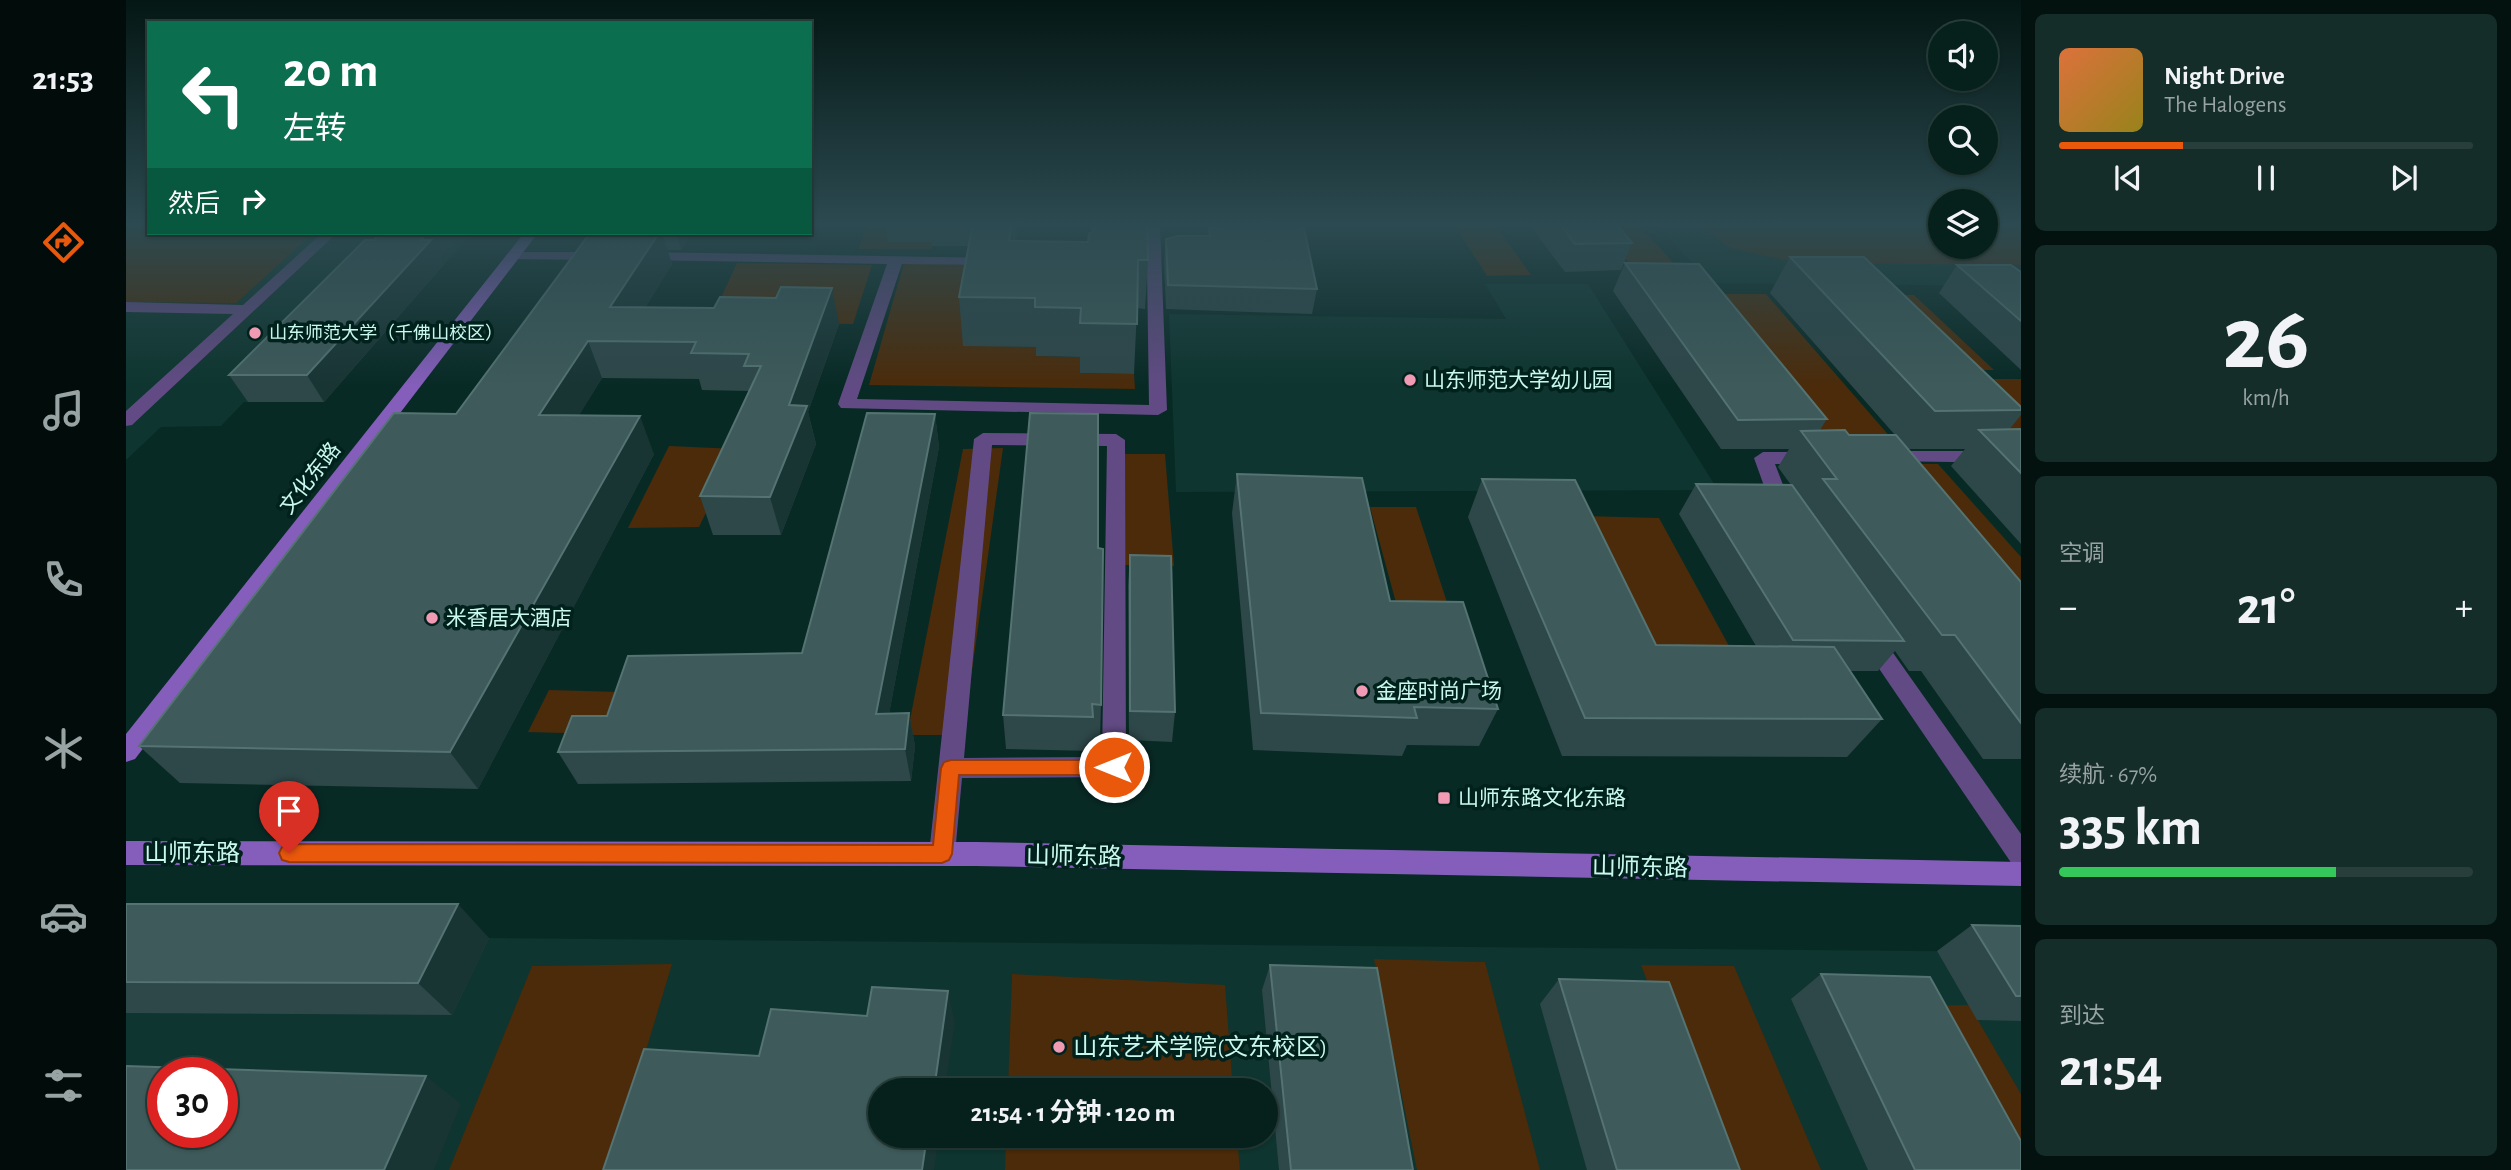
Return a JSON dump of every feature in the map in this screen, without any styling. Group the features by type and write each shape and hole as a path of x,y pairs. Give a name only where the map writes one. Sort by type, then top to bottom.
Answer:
{"main road":[{"name":"文化东路","path":"126,752 496,278"},
{"name":"山师东路","path":"126,853 942,854 2021,874"}],"street":[{"path":"126,421 282,278"},
{"path":"889,278 847,404 1158,410 1154,278"},
{"path":"126,307 247,310"},
{"path":"942,854 983,439 1116,440 1114,767 951,768"},
{"path":"1797,532 1782,510 1763,458 1832,457"},
{"path":"1874,457 2021,457"},
{"path":"1859,621 2021,856"}],"shaded area":[{"name":"山东师范大学（千佛山校区）","path":"126,278 433,278 324,402 244,402 221,426 161,427 126,460"},
{"path":"126,278 264,278 236,303 126,302"},
{"path":"730,278 868,278 853,324 789,323 699,345"},
{"path":"900,278 1110,278 963,345 1037,347 1036,356 1080,357 1080,373 1134,374 1135,389 869,385"},
{"path":"1707,278 2021,278 2021,286 1712,283"},
{"name":"山东师范大学幼儿园","path":"1485,284 1588,284 1718,490 1176,492 1169,314 1506,319"},
{"path":"1693,294 1766,294 1905,454 1818,454"},
{"path":"1860,295 1914,295 1994,370 1935,370"},
{"path":"1945,379 2021,379 2021,455"},
{"path":"669,446 737,449 699,527 628,528"},
{"path":"1003,448 963,735 907,735 963,449"},
{"path":"1122,454 1165,454 1174,566 1125,565"},
{"path":"1881,464 1938,464 2021,557 2021,630"},
{"path":"1370,507 1416,507 1457,633 1404,632"},
{"path":"1583,516 1659,518 1740,666 1652,664"},
{"path":"549,690 619,692 601,734 528,732"},
{"name":"山东艺术学院(文东校区)","path":"126,938 489,938 2021,952 2021,1170 126,1170"},
{"path":"1374,959 1485,962 1540,1170 1417,1170"},
{"path":"672,964 610,1170 449,1170 532,966"},
{"path":"1641,965 1734,966 1821,1170 1720,1170"},
{"path":"1012,974 1225,985 1232,1078 1008,1078"},
{"path":"1969,1005 2021,1094 2021,1170 1908,1006"},
{"path":"1006,1148 1238,1148 1240,1170 1005,1170"}],"building":[{"path":"327,278 396,278 307,375 229,375"},
{"path":"557,278 629,278 610,307 714,308 720,297 776,298 781,287 832,288 789,405 807,406 770,497 700,496 761,366 744,366 749,354 691,353 696,342 588,341 539,415 640,416 450,752 139,746 394,413 456,414"},
{"path":"963,278 1138,278 1137,324 1080,323 1081,308 1035,307 1035,298 959,297"},
{"path":"1168,278 1315,278 1317,289 1168,285"},
{"path":"1636,278 1710,278 1827,419 1738,420"},
{"path":"1809,278 1886,278 2021,407 2021,410 1935,411"},
{"path":"1971,278 2021,278 2021,321"},
{"path":"867,413 935,414 876,714 909,713 905,749 558,752 572,716 607,716 628,656 802,653"},
{"path":"1030,413 1098,414 1098,548 1103,549 1101,705 1092,704 1093,717 1003,715"},
{"path":"2021,429 2021,473 1979,430"},
{"path":"1845,430 1849,435 1896,435 2021,582 2021,723 1955,635 1942,635 1823,479 1837,479 1801,431"},
{"path":"1237,474 1362,478 1390,601 1463,602 1498,709 1414,707 1417,718 1261,713"},
{"path":"1482,479 1575,480 1656,645 1834,647 1882,719 1585,718"},
{"path":"1696,484 1792,485 1904,641 1793,640"},
{"path":"1130,555 1171,556 1175,712 1130,711"},
{"path":"126,904 458,904 418,983 126,982"},
{"path":"1972,925 2021,926 2021,996 2016,996"},
{"path":"1270,965 1377,968 1413,1170 1291,1170"},
{"path":"1821,974 1930,977 2021,1141 2021,1170 1915,1170"},
{"path":"1559,979 1669,982 1740,1170 1617,1170"},
{"path":"872,987 948,991 936,1078 868,1078 868,1148 925,1148 922,1170 603,1170 644,1049 759,1056 771,1009 867,1016"},
{"path":"126,1066 147,1067 147,1148 238,1148 238,1070 426,1076 384,1170 126,1170"}],"place":[{"name":"山东师范大学（千佛山校区）","path":"255,333"},
{"name":"山东师范大学幼儿园","path":"1410,380"},
{"name":"米香居大酒店","path":"432,618"},
{"name":"金座时尚广场","path":"1362,691"},
{"name":"山师东路文化东路","path":"1444,798"},
{"name":"山东艺术学院(文东校区)","path":"1059,1047"}],"route":[{"path":"289,853 942,854 951,768 1114,767"}]}
